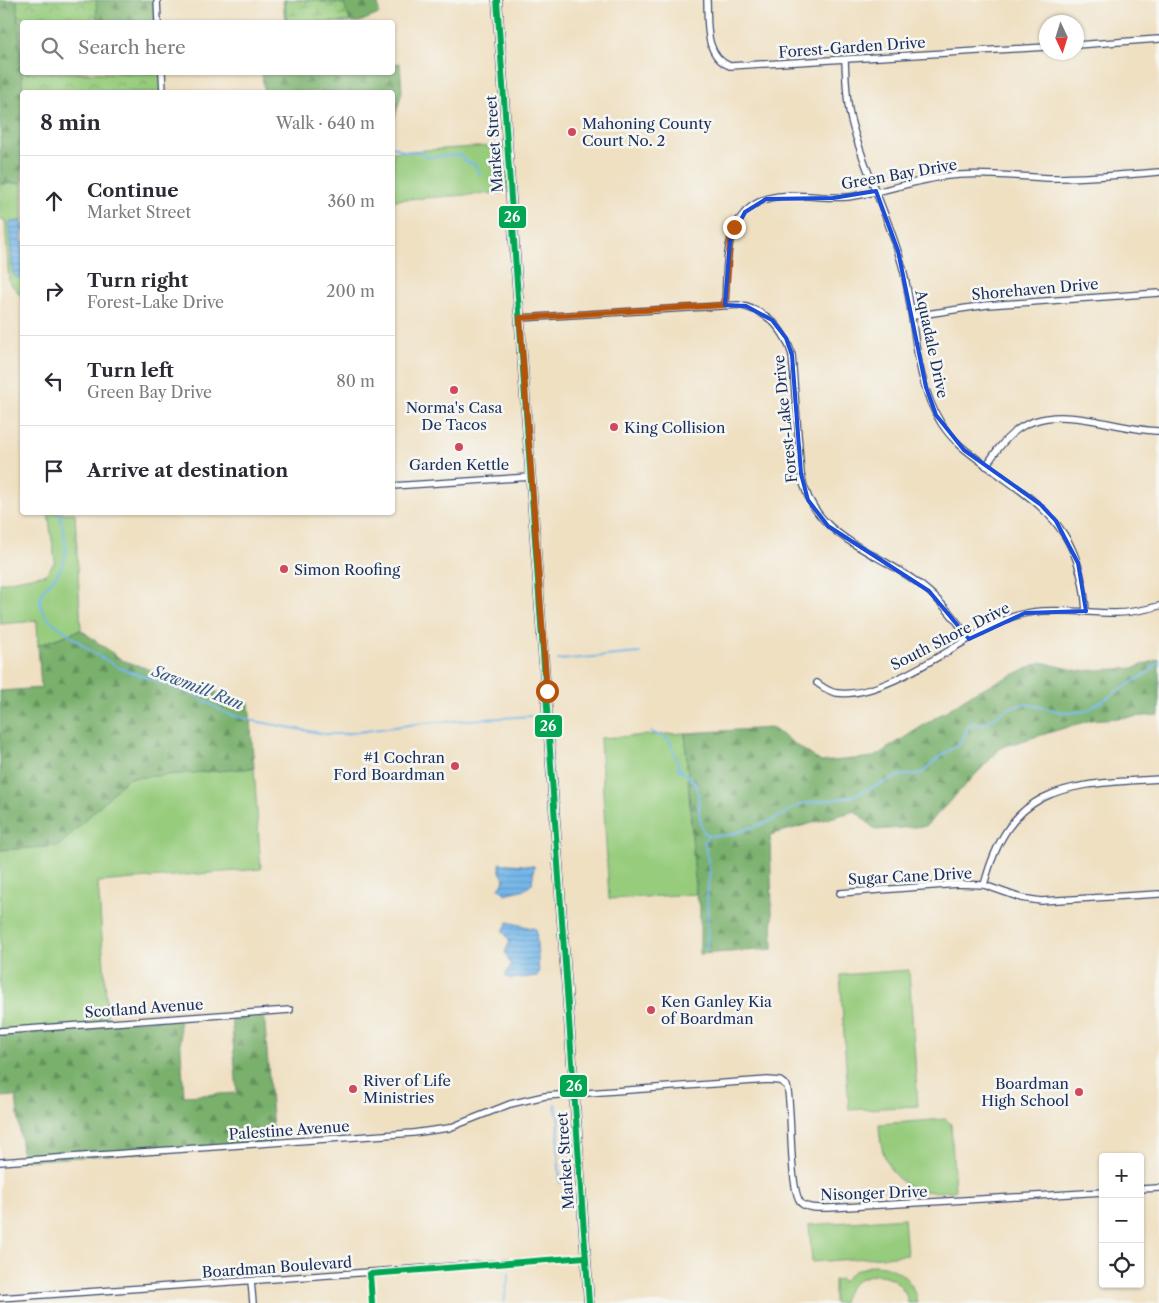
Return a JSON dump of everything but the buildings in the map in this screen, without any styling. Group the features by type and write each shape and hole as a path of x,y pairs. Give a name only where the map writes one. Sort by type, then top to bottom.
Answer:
{"main road":[{"name":"Market Street","path":"497,0 589,1303"}],"street":[{"path":"157,0 158,20"},
{"name":"Forest-Garden Drive","path":"707,2 712,50 719,60 726,64 749,66 1039,46"},
{"path":"1084,44 1159,39"},
{"name":"Aquadale Drive","path":"845,60 851,118 898,251 913,316 926,387 936,415 957,444 1040,504 1061,528 1078,563 1086,611"},
{"path":"162,75 163,90"},
{"name":"Green Bay Drive","path":"725,305 732,235 739,219 753,206 766,198 779,196 833,198 959,175 1073,178 1159,172"},
{"name":"Shorehaven Drive","path":"913,316 987,305 1159,293"},
{"name":"Forest-Lake Drive","path":"520,318 725,305 738,305 757,311 779,328 789,345 794,364 801,474 805,492 816,513 828,526 903,572 929,591 952,615 969,639"},
{"path":"986,466 1013,432 1029,423 1045,418 1068,417 1159,431"},
{"path":"395,486 531,477"},
{"name":"South Shore Drive","path":"817,683 836,693 874,687 906,674 1002,621 1025,613 1045,610 1115,613 1159,606"},
{"path":"984,885 990,860 1000,839 1018,816 1041,799 1071,787 1159,779"},
{"name":"Sugar Cane Drive","path":"840,893 958,884 984,885 1022,898 1041,901 1159,894"},
{"name":"Scotland Avenue","path":"0,1030 290,1010"},
{"name":"Nisonger Drive","path":"574,1094 780,1080 785,1083 789,1093 797,1196 802,1204 814,1207 965,1201 1099,1192"},
{"name":"Palestine Avenue","path":"0,1162 413,1133 459,1125 519,1101 574,1094"},
{"path":"1144,1189 1159,1188"},
{"name":"Boardman Boulevard","path":"0,1298 585,1257"},
{"path":"251,1281 253,1303"}],"highlighted area":[{"path":"876,191 898,251 926,387 936,415 964,450 1040,504 1056,521 1078,563 1086,611 1025,613 969,639 929,591 828,526 808,500 801,474 792,355 786,338 772,320 746,306 725,305 730,241 745,212 766,199 833,198"}],"green space":[{"path":"0,0 17,0 20,75 22,75 23,90 20,90 20,183 0,184"},
{"path":"17,0 96,0 97,20 20,20 20,46"},
{"path":"96,0 157,0 158,20 97,20"},
{"path":"283,0 378,0 379,14 364,20 285,20"},
{"path":"285,0 320,0 321,2 344,4 349,20 287,20"},
{"path":"400,63 402,92 395,116 395,90 264,90 262,75 395,75 395,64"},
{"path":"22,75 162,75 163,90 23,90"},
{"path":"508,145 511,192 395,200 395,152"},
{"path":"20,183 20,295 9,282 5,220 0,220 0,184"},
{"path":"48,515 75,515 81,630 38,645 37,621 0,624 0,583 46,574 55,561"},
{"path":"81,630 122,660 249,703 254,768 128,778 59,846 0,850 0,691 41,688 38,645"},
{"path":"1159,659 1159,715 1091,720 1002,747 926,826 876,830 855,811 770,835 773,949 700,954 700,906 696,894 685,733 772,728 821,762 874,757 977,691 1041,662 1079,671 1134,668"},
{"path":"685,733 696,894 609,899 600,738"},
{"path":"254,768 261,869 98,882 108,1023 0,1031 0,850 59,846 128,778"},
{"path":"909,970 918,1106 849,1110 840,975"},
{"path":"264,1012 274,1143 23,1161 16,1096 0,1097 0,1031 179,1018 184,1096 237,1093 231,1015"},
{"path":"946,1119 951,1124 955,1191 936,1192 912,1188 895,1175 889,1166 882,1146 879,1124"},
{"path":"904,1218 907,1255 812,1262 809,1225"},
{"path":"873,1265 896,1271 908,1280 917,1303 908,1303 904,1291 896,1282 887,1277 876,1275 865,1277 855,1282 848,1291 843,1303 834,1303 834,1280 841,1279 842,1282 854,1271"}],"water":[{"path":"20,221 20,277 16,277 13,273 9,224"},
{"path":"500,863 534,866 532,884 526,889 505,894 499,888 505,880 500,872"},
{"path":"508,922 536,929 539,973 537,976 511,979 506,977 511,965 505,952 510,941 503,931"}],"waterway":[{"path":"395,147 406,152 422,152 425,157 460,155 466,162 474,164 480,174"},
{"name":"Sawmill Run","path":"60,515 66,546 62,566 41,595 40,601 47,618 95,654 120,668 195,695 227,714 325,734 344,734 423,723 531,716"},
{"name":"Sawmill Run","path":"558,660 640,653"},
{"name":"Sawmill Run","path":"651,732 669,739 679,766 678,769 688,775 694,782 697,789 700,822 703,831 708,836 729,835 771,821 801,804 850,797 899,776 922,773 938,758 961,743 969,725 972,723 982,725 1009,708 1025,704 1069,713 1086,711 1149,672 1159,662"},
{"path":"706,950 708,929 707,896 710,871 704,841 708,836"},
{"path":"555,1104 559,1121 560,1183"},
{"path":"504,1303 509,1274"}],"transit line":[{"name":"26","path":"497,0 589,1303"},
{"name":"26","path":"372,1303 370,1274 585,1257"}],"place":[{"name":"Mahoning County Court No. 2","path":"572,132"},
{"name":"Norma's Casa De Tacos","path":"454,390"},
{"name":"King Collision","path":"614,427"},
{"name":"Garden Kettle","path":"459,447"},
{"name":"Simon Roofing","path":"284,569"},
{"name":"#1 Cochran Ford Boardman","path":"455,766"},
{"name":"Ken Ganley Kia of Boardman","path":"651,1010"},
{"name":"River of Life Ministries","path":"353,1089"},
{"name":"Boardman High School","path":"1079,1092"}],"route":[{"path":"547,691 520,318 725,305 730,241 734,227"}]}
